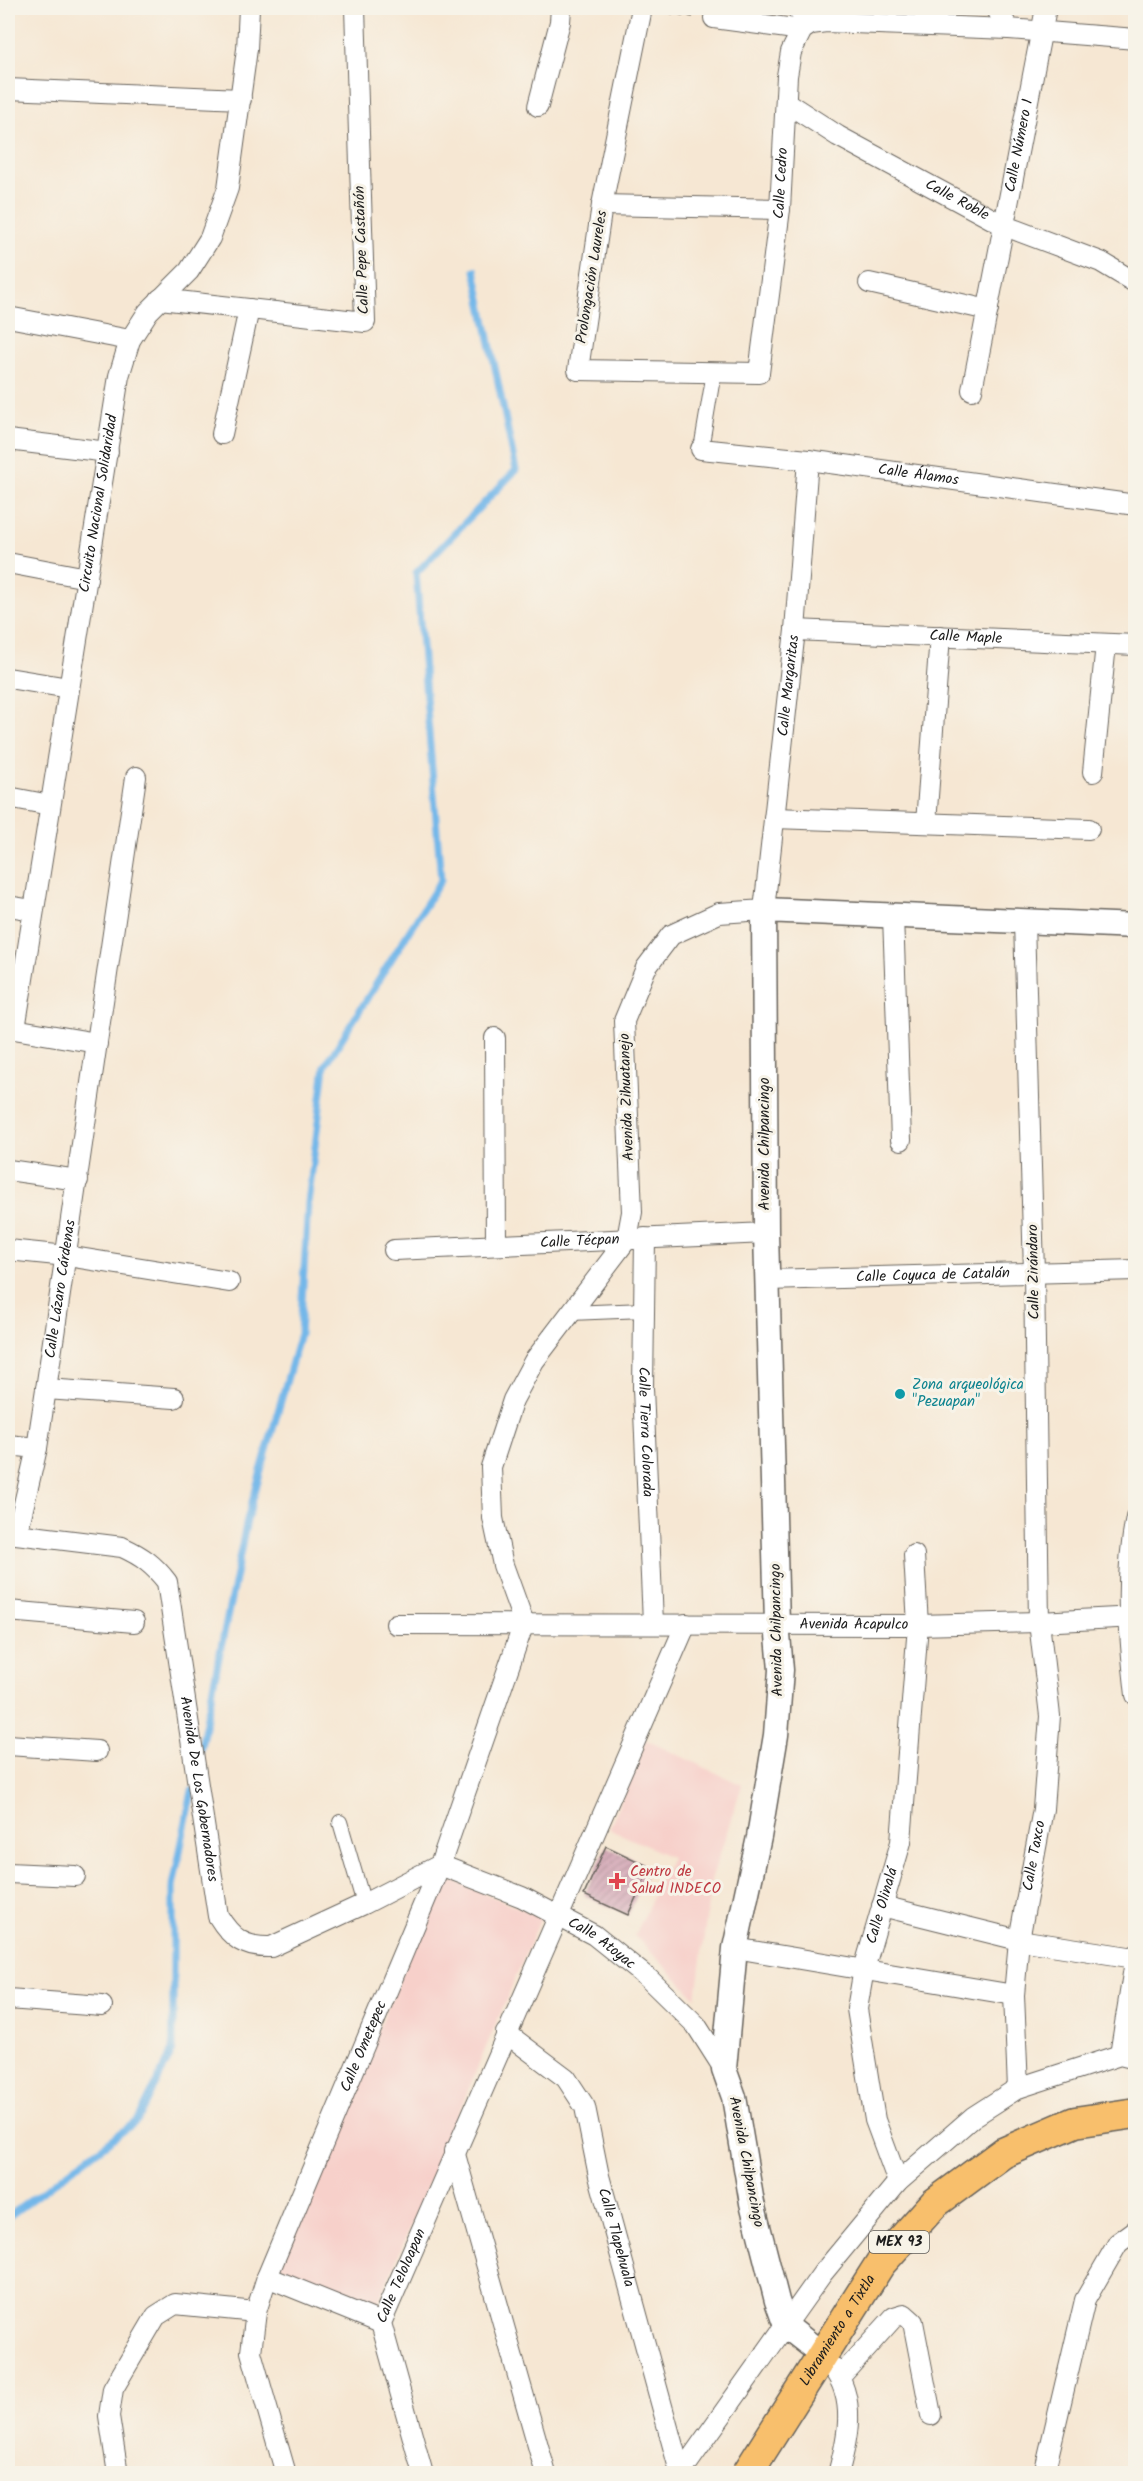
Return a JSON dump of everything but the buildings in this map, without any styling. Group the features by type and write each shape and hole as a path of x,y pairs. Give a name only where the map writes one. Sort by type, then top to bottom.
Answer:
{"main road":[{"name":"Libramiento a Tixtla","path":"747,2474 831,2366 880,2264 935,2204 1004,2153 1075,2122 1136,2113"}],"street":[{"name":"Circuito Nacional Solidaridad","path":"97,1043 11,1028 33,910 119,376 130,340 160,298 189,271 210,238 228,188 248,49 249,8"},
{"name":"Calle Pepe Castañón","path":"160,298 365,322 356,8"},
{"path":"538,106 560,22 561,8"},
{"name":"Prolongación Laureles","path":"642,8 602,205 578,370 759,373"},
{"path":"796,8 806,27"},
{"path":"996,8 1009,29"},
{"name":"Calle Número 1","path":"972,390 1046,8"},
{"path":"714,18 806,27 826,22 1009,29 1136,39"},
{"name":"Calle Cedro","path":"759,373 780,208 787,76 791,52 806,27"},
{"path":"8,89 241,99"},
{"name":"Calle Roble","path":"787,103 838,136 1005,226 1101,261 1136,283"},
{"path":"602,205 780,208"},
{"path":"869,283 988,310"},
{"path":"222,434 249,309"},
{"path":"8,318 130,340"},
{"path":"701,449 714,372"},
{"path":"8,440 108,452"},
{"name":"Calle Álamos","path":"701,449 808,460 1136,505"},
{"name":"Calle Margaritas","path":"764,910 795,630 808,460"},
{"path":"8,563 87,578"},
{"name":"Calle Maple","path":"795,630 1136,645"},
{"path":"926,823 940,636"},
{"path":"1093,772 1106,644"},
{"path":"8,678 69,688"},
{"name":"Calle Lázaro Cárdenas","path":"12,1533 37,1448 136,777"},
{"path":"8,797 50,805"},
{"path":"774,818 1089,829"},
{"path":"8,906 33,910"},
{"name":"Avenida Zihuatanejo","path":"524,1623 503,1565 493,1518 491,1467 513,1400 534,1361 570,1313 636,1239 632,1212 624,1021 646,968 671,935 719,913 764,910 1136,926"},
{"name":"Avenida Chilpancingo","path":"764,910 767,1280 777,1623 781,1670 777,1735 759,1837 735,1948 724,2069 734,2097 752,2203 777,2301 786,2326"},
{"path":"893,916 901,1140"},
{"name":"Calle Zirándaro","path":"1024,921 1034,1272 1039,1622"},
{"path":"495,1038 496,1245"},
{"path":"8,1170 78,1180"},
{"name":"Calle Técpan","path":"394,1250 766,1233"},
{"name":"Calle Tierra Colorada","path":"636,1239 644,1310 643,1388 653,1623"},
{"path":"8,1250 67,1256 229,1282"},
{"name":"Calle Coyuca de Catalán","path":"767,1280 1136,1270"},
{"path":"570,1313 644,1310"},
{"path":"46,1389 174,1398"},
{"path":"8,1445 37,1448"},
{"path":"1136,1518 1130,1547 1131,1617 1136,1695"},
{"name":"Avenida De Los Gobernadores","path":"12,1533 122,1547 139,1555 155,1567 167,1582 218,1916 227,1931 241,1941 256,1947 271,1947 364,1904 440,1865"},
{"name":"Calle Olinalá","path":"898,2182 875,2120 856,2009 864,1970 901,1842 918,1625 914,1556"},
{"path":"8,1611 134,1622"},
{"name":"Avenida Acapulco","path":"396,1624 918,1625 1131,1617"},
{"name":"Calle Taxco","path":"1018,2088 1014,1995 1019,1940 1043,1809 1050,1716 1039,1622"},
{"name":"Calle Ometepec","path":"286,2474 251,2352 256,2312 267,2277 440,1865 524,1623"},
{"name":"Calle Teloloapan","path":"423,2474 381,2323 454,2151 686,1624"},
{"path":"8,1745 97,1751"},
{"path":"340,1822 364,1904"},
{"name":"Calle Atoyac","path":"440,1865 522,1897 594,1935 649,1979 696,2025 724,2069"},
{"path":"8,1873 75,1875"},
{"path":"680,2473 822,2274 898,2182 973,2117 1018,2088 1128,2057 1135,1957 1019,1940 882,1906"},
{"path":"735,1948 1014,1995"},
{"path":"8,1999 102,2006"},
{"name":"Calle Tlapehuala","path":"506,2033 566,2078 585,2107 599,2176 680,2473"},
{"path":"454,2151 546,2474"},
{"path":"1044,2474 1085,2300 1118,2243 1136,2230"},
{"path":"267,2277 381,2323"},
{"path":"118,2474 109,2416 113,2389 156,2316 175,2304 256,2312"},
{"path":"831,2366 894,2317 904,2314 913,2322 931,2415"},
{"path":"786,2326 831,2366 849,2410 847,2440 838,2474"}],"path":[{"path":"642,8 714,18"}],"shaded area":[{"path":"646,1740 742,1785 711,1881 696,1998 635,1936 671,1857 609,1829"},
{"path":"443,1876 541,1917 376,2308 279,2267"}],"waterway":[{"path":"200,1751 247,1520 300,1334 308,1203 325,1066 441,880 416,573 516,470 475,270"},
{"path":"8,2217 138,2120 173,2050 173,1886 192,1791"}],"place":[{"name":"Zona arqueológica \"Pezuapan\"","path":"900,1394"},
{"name":"Centro de Salud INDECO","path":"617,1881"}]}
